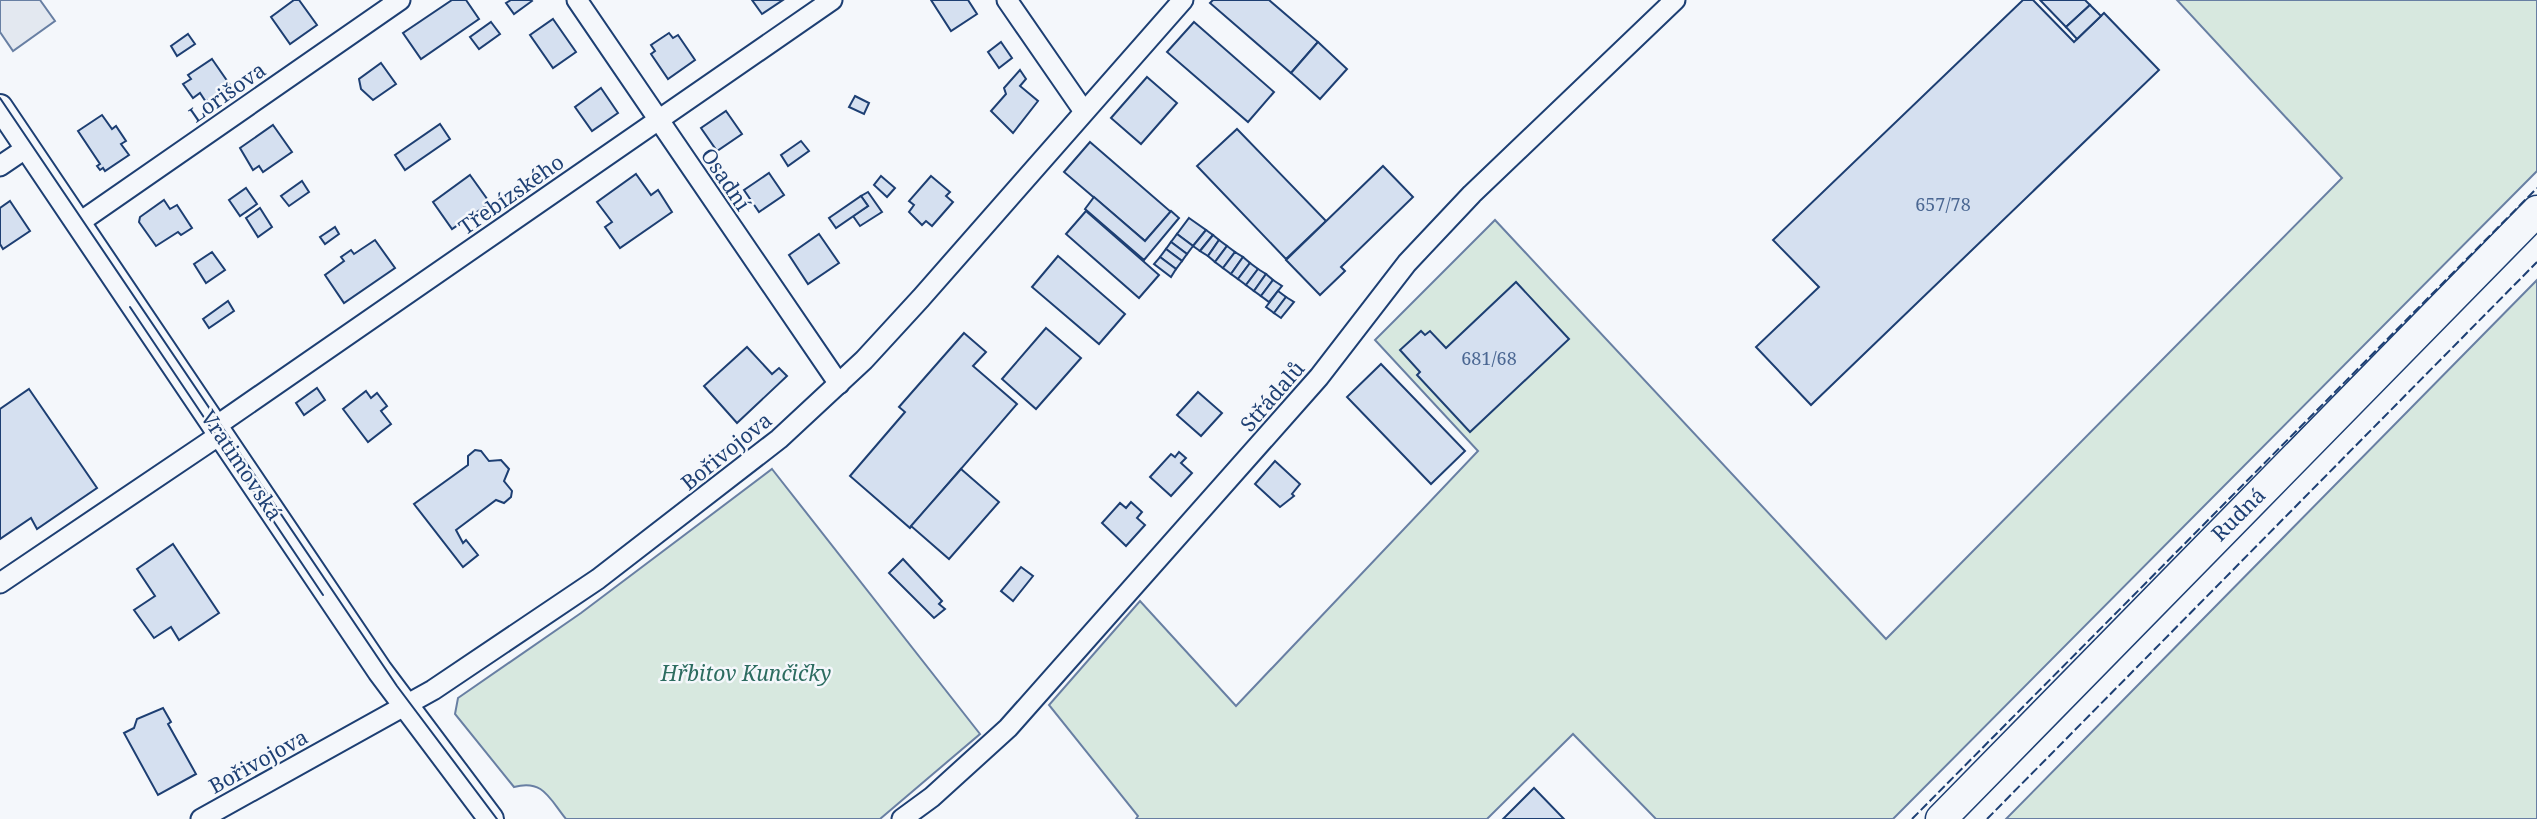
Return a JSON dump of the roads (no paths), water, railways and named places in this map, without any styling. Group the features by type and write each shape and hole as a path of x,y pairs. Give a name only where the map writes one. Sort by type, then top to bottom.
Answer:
{"main road":[{"name":"Rudná","path":"1941,819 2537,211"}],"street":[{"name":"Lorišova","path":"80,222 400,0"},
{"name":"Osadní","path":"577,0 839,384"},
{"name":"Třebízského","path":"0,583 832,0"},
{"path":"1007,0 1083,110"},
{"name":"Bořivojova","path":"201,819 405,706 597,579 719,487 839,384 921,298 1083,110 1183,0"},
{"name":"Střádalů","path":"902,819 932,797 1008,728 1319,377 1407,263 1472,194 1675,0"},
{"name":"Vratimovská","path":"0,107 405,706 491,819"},
{"path":"0,166 28,146"}],"tram line":[{"path":"0,98 397,686 497,819"},
{"path":"130,307 323,595"}],"park label":[{"name":"Hřbitov Kunčičky","path":"746,673"}]}
